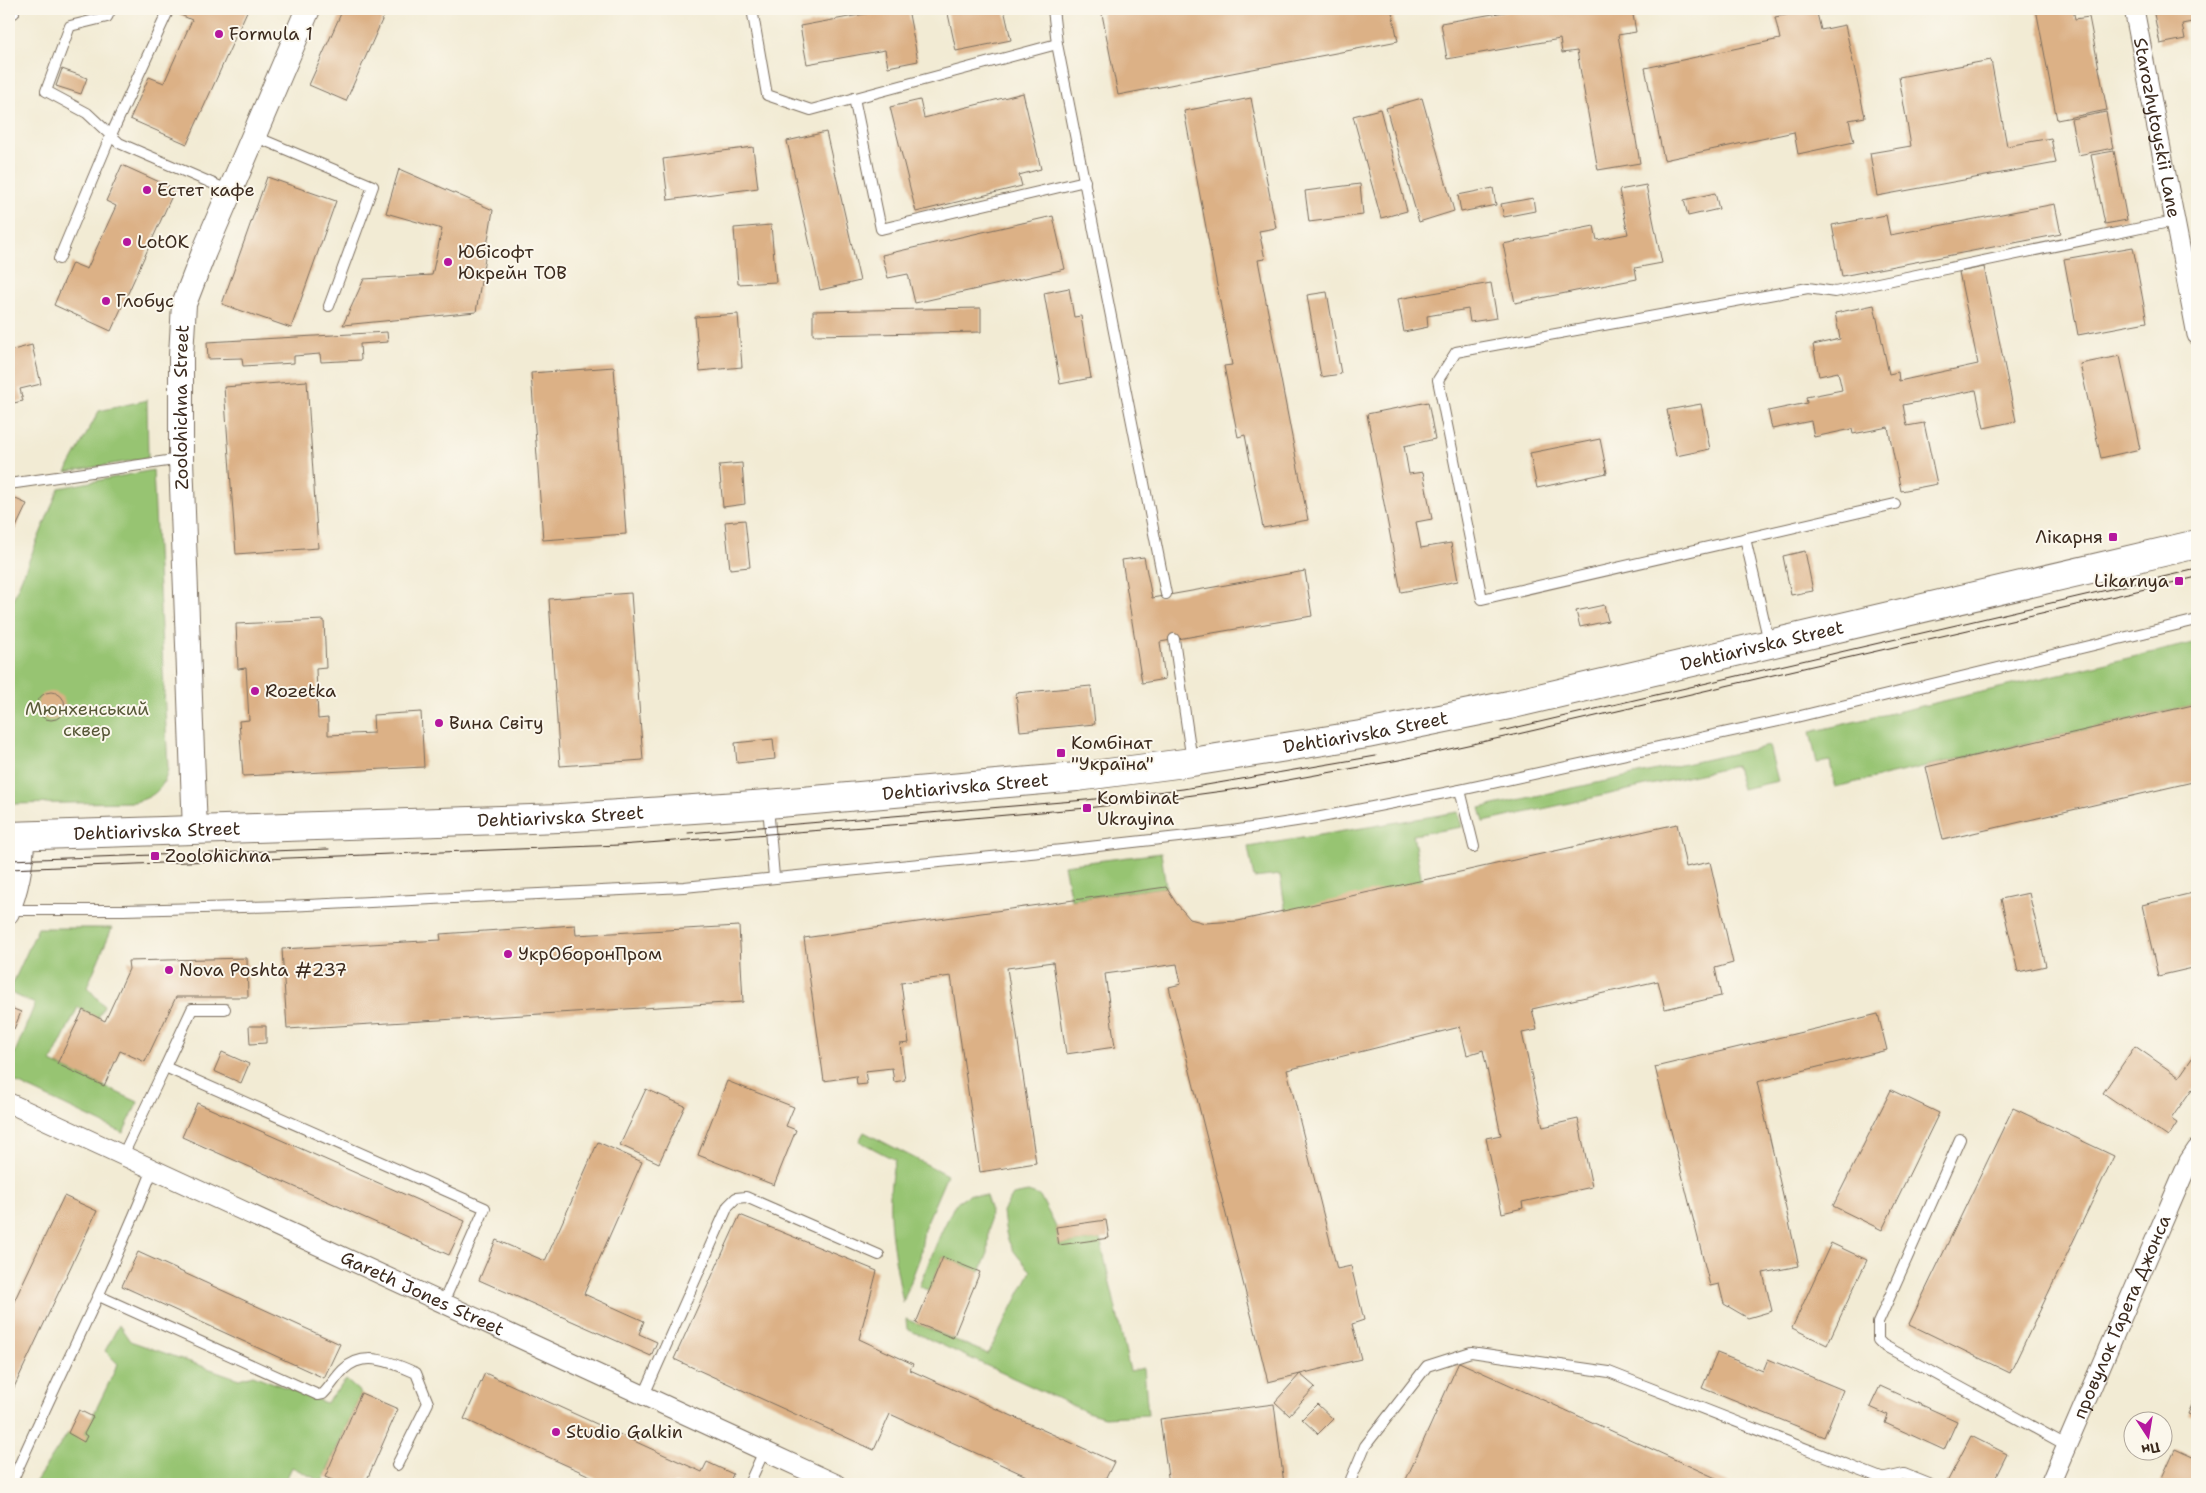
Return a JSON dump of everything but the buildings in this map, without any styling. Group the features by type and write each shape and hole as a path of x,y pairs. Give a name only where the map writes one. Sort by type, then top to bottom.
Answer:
{"main road":[{"name":"Dehtiarivska Street","path":"17,836 560,818 768,804 1077,777 1192,762 1368,734 1500,707 1770,646 2197,544"}],"street":[{"name":"Zoolohichna Street","path":"195,831 181,459 181,355 184,304 204,252 308,9"},
{"name":"Starozhytoyskii Lane","path":"2134,9 2197,335"},
{"path":"10,912 23,869 17,836"},
{"name":"Gareth Jones Street","path":"9,1103 836,1484"},
{"name":"провулок Ґарета Джонса","path":"2050,1484 2189,1161 2197,1149"}],"lane":[{"path":"111,9 107,17 70,26 46,91 87,113 120,143 230,191"},
{"path":"59,259 111,135 169,9"},
{"path":"752,9 767,95 811,110 1056,44"},
{"path":"1053,9 1056,44 1085,181 1166,594"},
{"path":"854,98 881,229 1085,181"},
{"path":"254,136 373,186 329,306"},
{"path":"1895,504 1482,599 1438,380 1456,352 1808,288 1835,292 2174,221"},
{"path":"9,484 181,459"},
{"path":"1745,538 1770,646"},
{"path":"10,912 287,906 684,887 1062,850 1222,832 1316,818 1460,790 1788,719 2197,620"},
{"path":"1174,639 1192,762"},
{"path":"1460,790 1474,847"},
{"path":"768,804 774,877"},
{"path":"123,1155 192,1010 225,1009"},
{"path":"165,1067 485,1208 443,1303"},
{"path":"1960,1139 1878,1323 1878,1340 1882,1345 2066,1445"},
{"path":"11,1484 50,1396 99,1296 153,1169"},
{"path":"644,1395 728,1206 736,1198 746,1197 879,1255"},
{"path":"99,1296 318,1395 323,1394 344,1368 362,1359 388,1361 416,1373 428,1403 397,1465"},
{"path":"1349,1484 1365,1446 1428,1366 1471,1352 1609,1372 1892,1484"},
{"path":"749,1484 764,1451"},
{"path":"1882,1481 1904,1474 1929,1484"}],"green space":[{"path":"147,400 148,458 66,472 99,411"},
{"name":"Мюнхенський сквер","path":"153,470 168,768 164,781 152,795 134,802 9,804 9,609 59,488"},
{"path":"2197,642 2197,704 1835,787 1830,761 1817,763 1810,732"},
{"path":"1769,746 1778,781 1742,789 1736,766 1484,822 1480,808"},
{"path":"1458,812 1462,827 1413,835 1422,881 1286,912 1280,875 1254,878 1248,847"},
{"path":"1161,853 1166,887 1071,900 1064,865"},
{"path":"38,928 112,928 87,987 104,1006 98,1018 78,1007 51,1062 138,1102 123,1133 9,1079 9,1067 35,1004 9,992"},
{"path":"864,1132 947,1175 924,1229 920,1257 903,1302 891,1231 890,1196 895,1160 859,1141"},
{"path":"1028,1192 1040,1196 1056,1227 1059,1245 1100,1239 1130,1371 1144,1368 1148,1415 1104,1417 1087,1412 907,1329 906,1319 988,1354 1031,1271 1013,1250 1007,1238 1003,1211 1013,1195"},
{"path":"971,1194 986,1196 990,1208 988,1253 980,1272 943,1257 929,1291 919,1286 941,1233 955,1204"},
{"path":"119,1325 130,1341 239,1379 253,1375 326,1403 346,1380 361,1393 322,1482 292,1467 284,1484 34,1484 68,1433 84,1441 84,1434 118,1364 105,1351"}],"tram line":[{"path":"1501,731 2197,569"},
{"path":"9,869 620,845 904,824 1087,808 1186,796 1238,789 1399,760 2197,577"},
{"path":"688,833 1086,800 1183,789 1376,756"},
{"path":"9,860 329,849"}],"place":[{"name":"Formula 1","path":"219,34"},
{"name":"Естет кафе","path":"147,190"},
{"name":"LotOK","path":"127,242"},
{"name":"Юбісофт Юкрейн ТОВ","path":"448,262"},
{"name":"Глобус","path":"106,301"},
{"name":"Лікарня","path":"2113,537"},
{"name":"Likarnya","path":"2179,581"},
{"name":"Rozetka","path":"255,691"},
{"name":"Вина Світу","path":"439,723"},
{"name":"Комбінат \"Україна\"","path":"1061,753"},
{"name":"Kombinat Ukrayina","path":"1087,808"},
{"name":"Zoolohichna","path":"155,856"},
{"name":"УкрОборонПром","path":"508,954"},
{"name":"Nova Poshta #237","path":"169,970"},
{"name":"Studio Galkin","path":"556,1432"}]}
